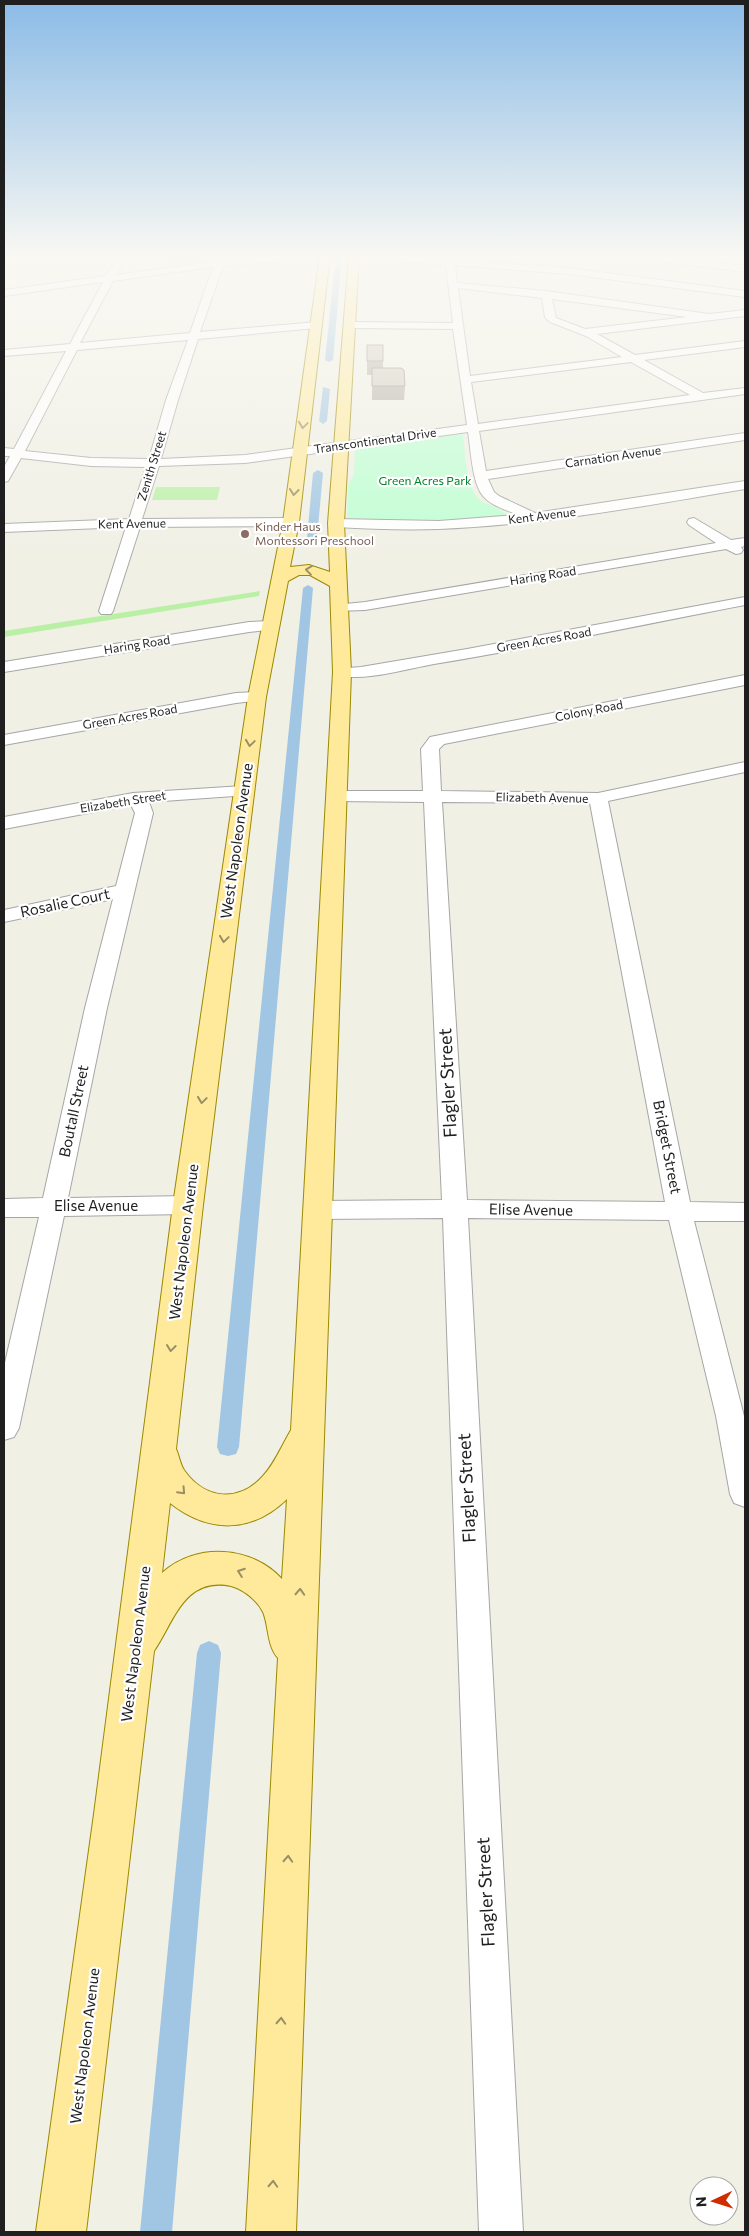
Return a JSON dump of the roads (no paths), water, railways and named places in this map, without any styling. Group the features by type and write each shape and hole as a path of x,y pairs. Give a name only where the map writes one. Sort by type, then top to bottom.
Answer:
{"main road":[{"name":"West Napoleon Avenue","path":"61,2232 135,1650 188,1205 257,697 291,522 312,359"},
{"path":"271,2232 342,672 336,523 347,359"},
{"path":"311,364 314,368 330,374 346,387"},
{"path":"309,382 330,374 347,364"},
{"path":"285,551 297,557 312,557 320,555 336,544"},
{"path":"279,580 290,571 303,569 320,572 339,596"},
{"path":"159,1449 171,1480 186,1496 202,1507 221,1511 238,1510 260,1501 274,1490 287,1471 308,1428"},
{"path":"135,1650 152,1615 169,1592 180,1582 186,1577 207,1569 227,1567 247,1573 265,1587 279,1606 297,1670"}],"street":[{"path":"4,478 13,451 38,417 67,359"},
{"name":"Zenith Street","path":"106,611 155,460 172,400 187,359"},
{"path":"463,359 481,476 488,494 494,499 535,518"},
{"path":"465,380 631,359"},
{"path":"635,359 696,394"},
{"name":"Transcontinental Drive","path":"4,444 13,451 92,462 245,459 300,448 696,394 745,384"},
{"name":"Transcontinental Drive","path":"696,394 745,391"},
{"name":"Carnation Avenue","path":"481,476 745,437"},
{"name":"Kent Avenue","path":"336,523 436,525 535,518 745,485"},
{"name":"Kent Avenue","path":"4,528 134,523 291,522"},
{"path":"694,522 745,557"},
{"name":"Haring Road","path":"339,596 365,606 745,542"},
{"name":"Green Acres Road","path":"342,672 361,672 467,654 745,601"},
{"name":"Haring Road","path":"4,667 250,627 270,626"},
{"name":"Colony Road","path":"433,744 454,737 745,680"},
{"name":"Green Acres Road","path":"4,740 236,698 257,697"},
{"name":"Flagler Street","path":"433,744 430,749 432,796 455,1209 501,2232"},
{"name":"Elizabeth Avenue","path":"336,796 598,798 745,768"},
{"name":"Elizabeth Street","path":"4,823 133,798 244,791"},
{"name":"Boutall Street","path":"4,1428 96,1008 144,813 142,805 133,798"},
{"name":"Bridget Street","path":"598,798 679,1211 730,1416 745,1494"},
{"name":"Rosalie Court","path":"4,916 126,890"},
{"name":"Elise Avenue","path":"4,1208 188,1205"},
{"name":"Elise Avenue","path":"318,1210 455,1209 745,1212"}],"waterway":[{"path":"323,421 326,389"},
{"path":"312,538 318,473"},
{"path":"228,1447 308,588"},
{"path":"156,2232 209,1653"}],"place":[{"name":"Kinder Haus Montessori Preschool","path":"245,534"}],"park label":[{"name":"Green Acres Park","path":"425,481"}]}
